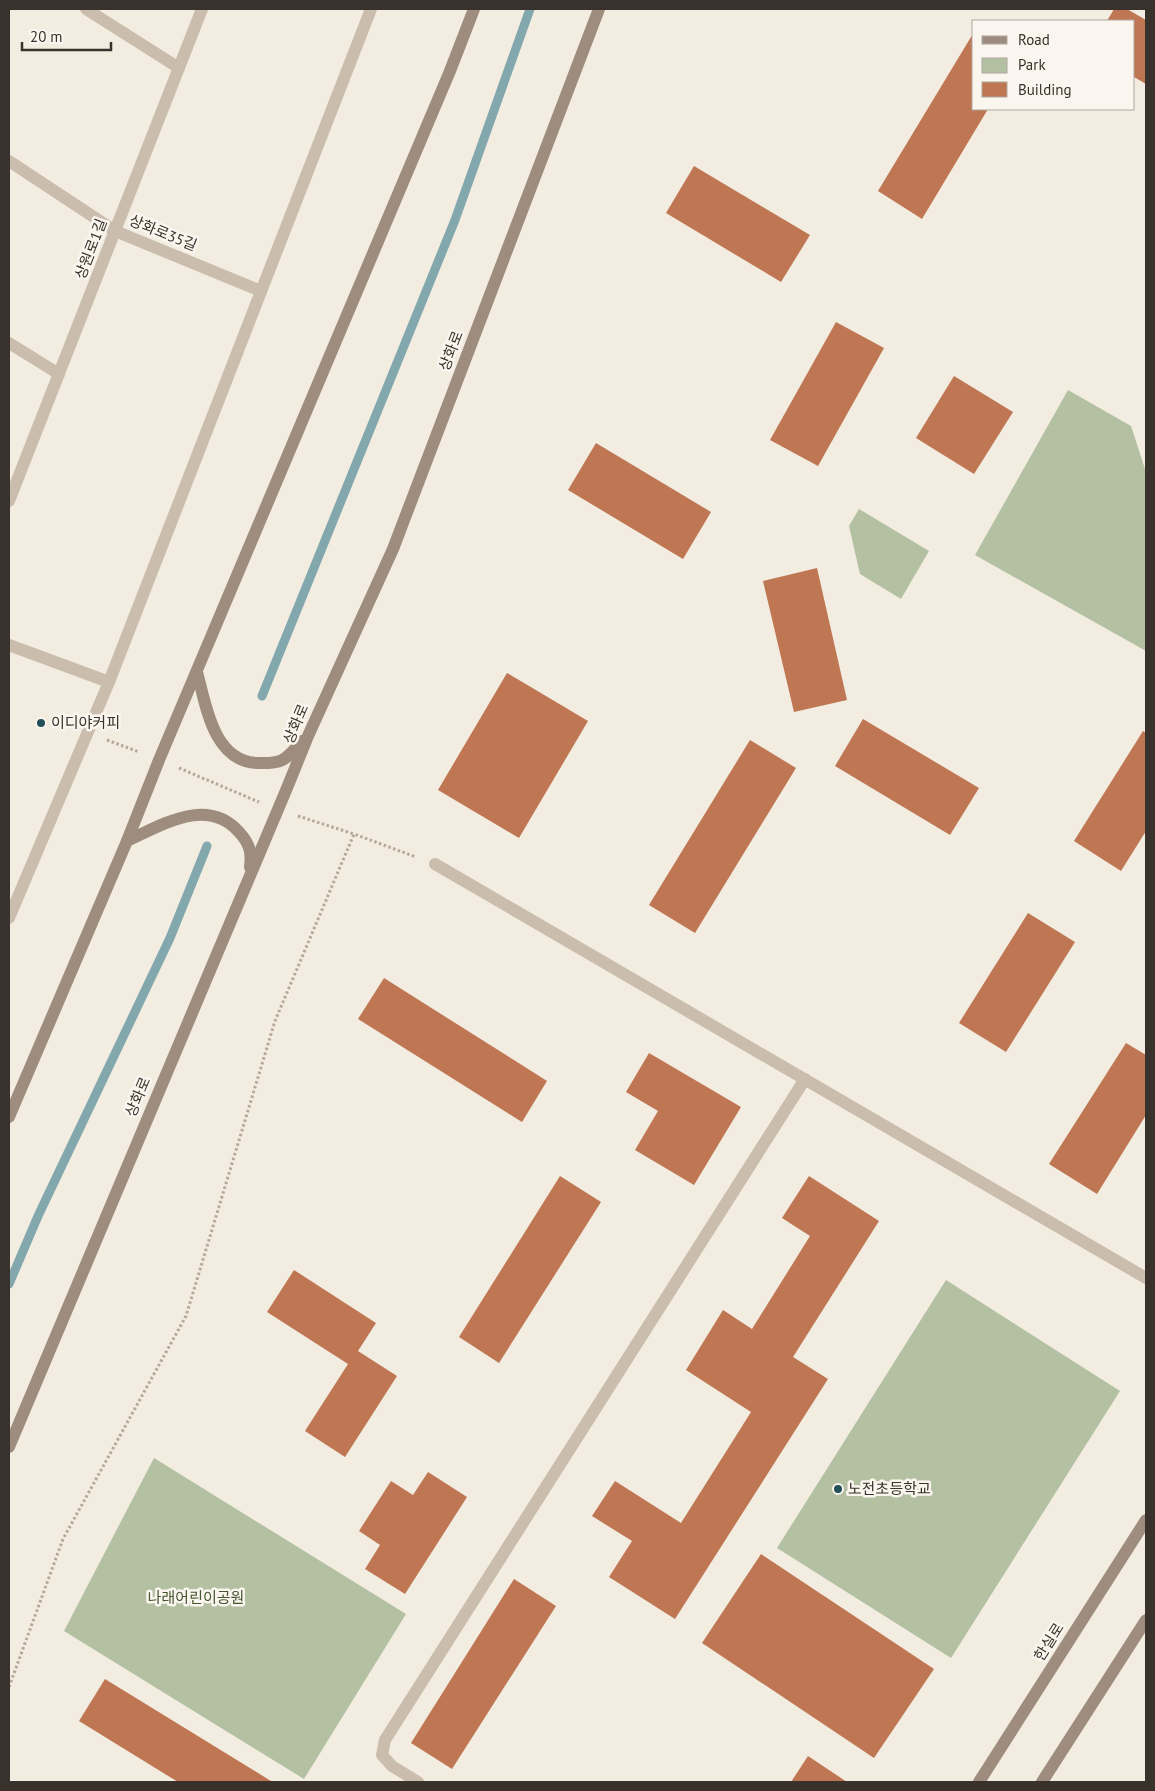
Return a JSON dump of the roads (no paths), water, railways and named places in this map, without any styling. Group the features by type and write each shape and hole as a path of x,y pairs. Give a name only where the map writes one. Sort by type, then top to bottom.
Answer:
{"main road":[{"path":"9,1117 450,72 474,9"},
{"name":"상화로","path":"9,1447 308,736 393,550 599,9"},
{"path":"197,672 208,713 218,739 237,758 250,763 275,764 287,758 308,736"},
{"path":"127,841 166,823 193,815 220,816 232,823 248,842 251,855 247,881"},
{"name":"한실로","path":"979,1782 1146,1520"},
{"path":"1042,1782 1146,1620"}],"street":[{"path":"86,9 179,68"},
{"name":"상원로1길","path":"9,501 202,9"},
{"path":"9,918 109,682 371,9"},
{"name":"상화로35길","path":"9,161 115,231 261,291"},
{"path":"9,343 59,374"},
{"path":"9,645 109,682"},
{"path":"435,864 1146,1278"},
{"path":"418,1782 392,1766 382,1755 385,1740 805,1079"}],"waterway":[{"path":"262,696 455,220 530,9"},
{"path":"9,1284 38,1216 170,938 207,846"}],"place":[{"name":"이디야커피","path":"41,723"},
{"name":"노전초등학교","path":"838,1489"}],"park label":[{"name":"나래어린이공원","path":"196,1598"}]}
